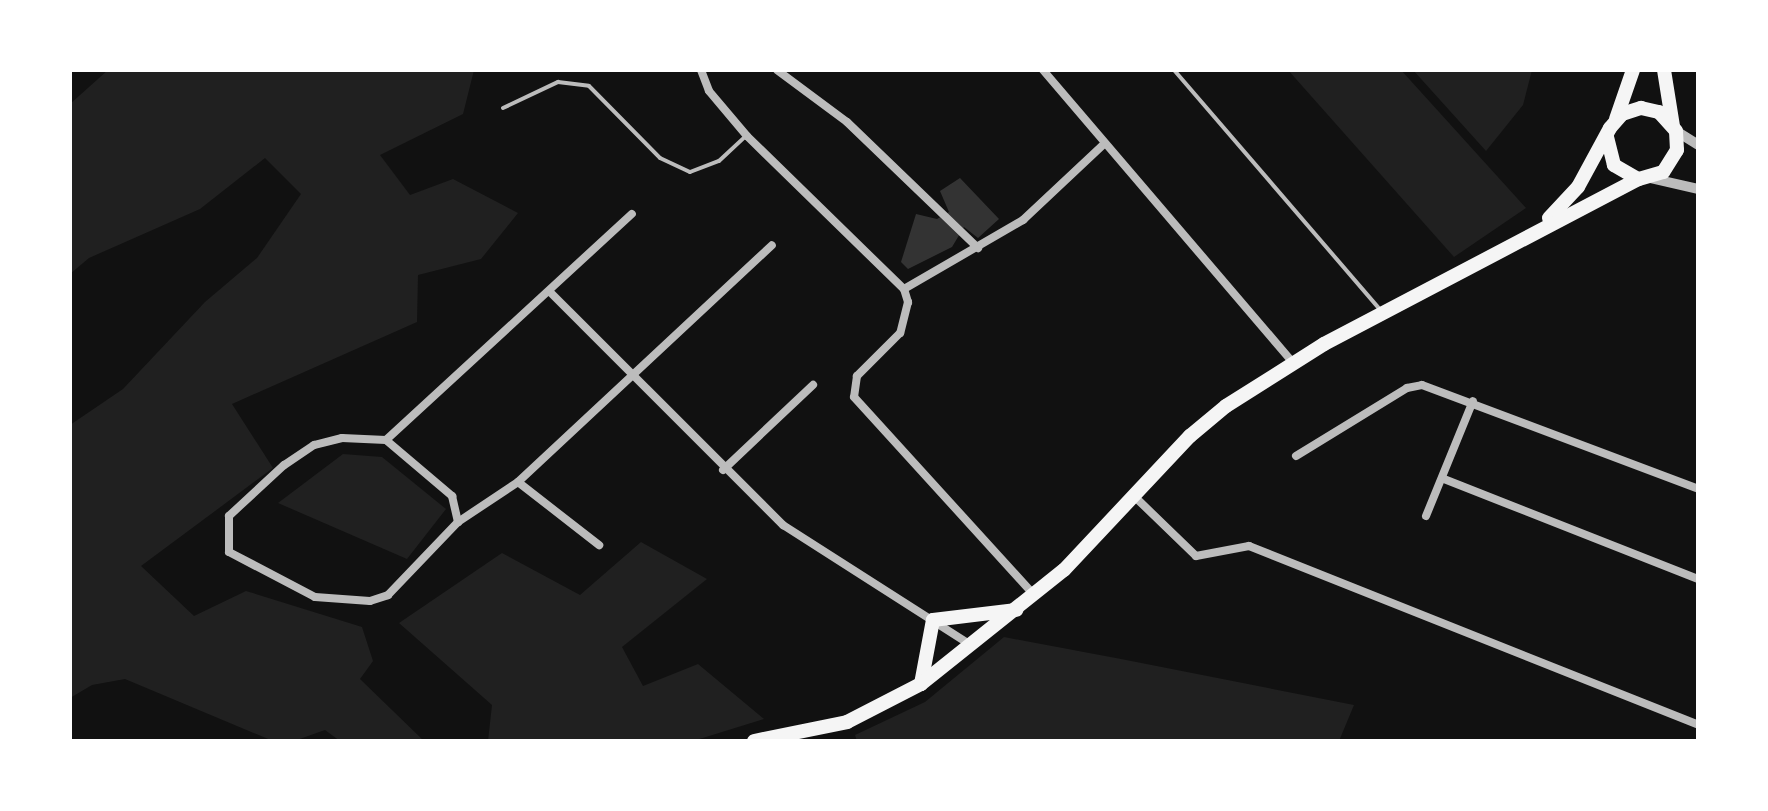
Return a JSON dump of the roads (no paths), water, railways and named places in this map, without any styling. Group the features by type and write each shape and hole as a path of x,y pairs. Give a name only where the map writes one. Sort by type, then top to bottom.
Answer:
{"main road":[{"path":"1538,229 1578,187 1615,121 1633,70"},
{"path":"754,741 847,722 921,684 1034,595 1135,497 1190,436 1293,363 1538,229 1644,178 1674,160 1674,129 1664,70"},
{"path":"1615,121 1641,108 1659,112 1674,129"},
{"path":"1607,137 1614,165 1644,178"},
{"path":"921,684 933,620 1016,610"}],"street":[{"path":"701,70 709,91 747,136 904,289 908,302 900,333 857,376 854,397 1034,595"},
{"path":"777,70 847,122 978,248"},
{"path":"1043,70 1293,363"},
{"path":"1674,129 1698,145"},
{"path":"904,289 1023,220 1105,143"},
{"path":"1644,178 1698,189"},
{"path":"386,440 632,214"},
{"path":"458,522 452,496 386,440 342,438 314,445 284,465 229,516 229,552 315,597 370,601 404,582 458,522 518,482 772,245"},
{"path":"550,292 723,470 783,525 972,646"},
{"path":"723,470 813,385"},
{"path":"1296,456 1407,388 1435,386 1698,489"},
{"path":"1426,516 1444,479 1473,401"},
{"path":"1444,479 1698,579"},
{"path":"518,482 599,545"},
{"path":"1135,497 1196,556 1249,546 1698,725"}],"lane":[{"path":"1174,70 1382,313"},
{"path":"503,108 558,82 589,86 660,158 690,172 719,161 747,136"}]}
